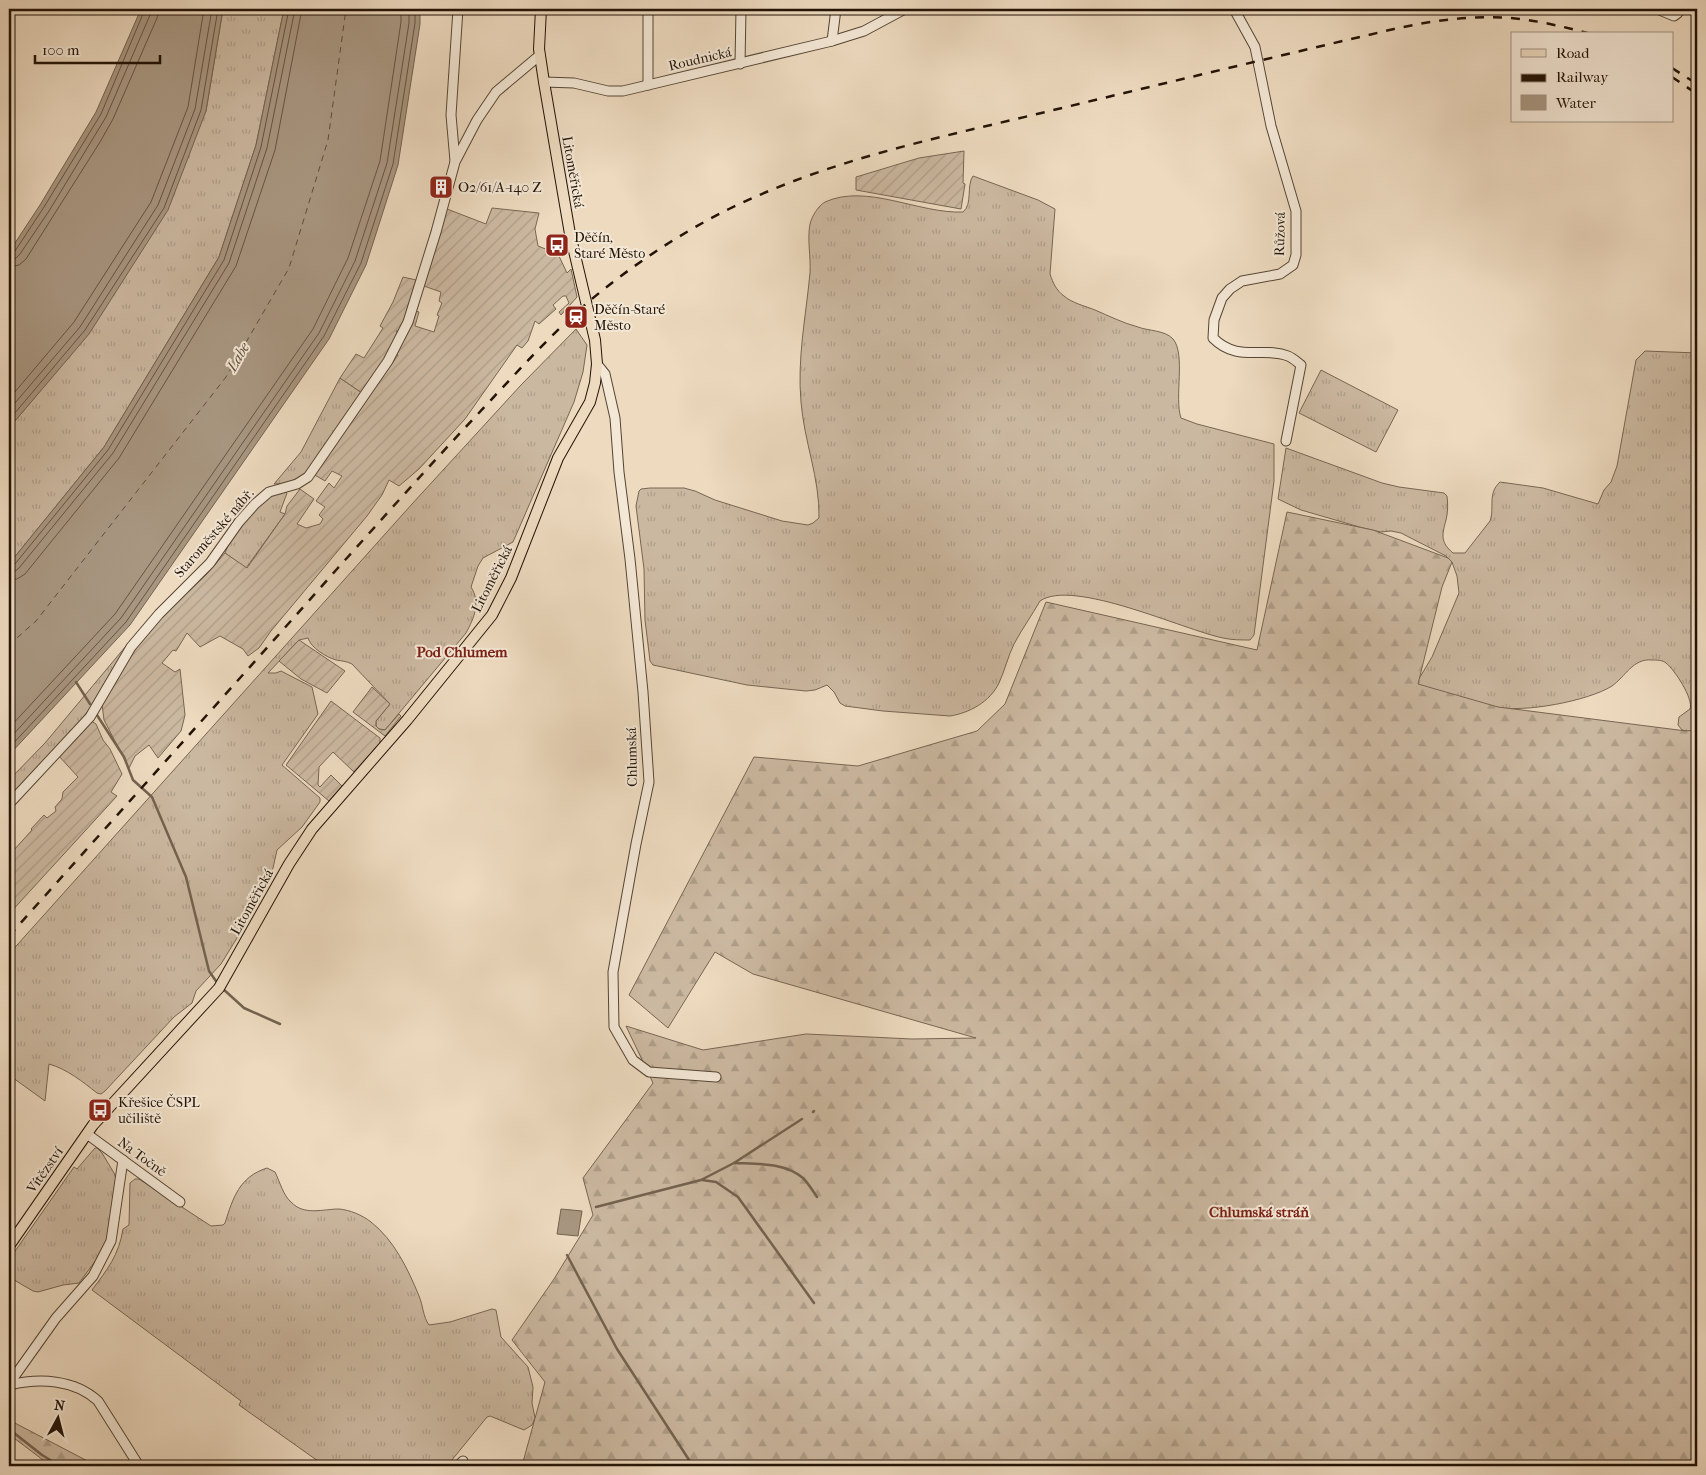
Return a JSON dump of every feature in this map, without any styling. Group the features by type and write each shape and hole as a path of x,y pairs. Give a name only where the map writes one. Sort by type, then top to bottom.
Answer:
{"main road":[{"name":"Litoměřická","path":"87,1134 221,984 289,864 312,829 407,720 492,616 511,578 558,458 590,402 597,364 592,323 570,234 544,82 540,55 541,9"},
{"name":"Vítězství","path":"9,1246 87,1134"}],"street":[{"name":"Staroměstské nábř.","path":"455,162 451,115 458,9"},
{"path":"648,9 648,86"},
{"path":"740,64 741,9"},
{"path":"832,41 836,9"},
{"name":"Roudnická","path":"544,82 574,83 608,91 623,91 648,86 832,41 864,31 905,9"},
{"name":"Růžová","path":"1234,9 1255,47 1271,126 1296,211 1296,255 1293,265 1280,274 1242,281 1230,289 1222,298 1214,320 1214,338 1222,347 1244,353 1290,356 1302,365 1286,441"},
{"path":"1657,9 1674,16 1678,13 1678,9"},
{"name":"Staroměstské nábř.","path":"9,804 90,717 131,647 159,614 210,563 239,522 255,504 269,492 298,484 308,477 388,360 408,322 455,162 477,120 496,92 540,55"},
{"name":"Chlumská","path":"597,364 604,374 615,418 619,472 630,559 643,692 649,782 613,972 614,1027 633,1060 649,1072 716,1078"},
{"name":"Na Točně","path":"87,1134 180,1202"},
{"path":"9,1387 56,1318 93,1276 111,1241 123,1160"},
{"path":"9,1387 26,1381 57,1382 90,1394 98,1400 139,1466"}],"green space":[{"path":"223,9 284,9 256,145 219,257 104,447 9,564 9,428 89,333 206,111"},
{"path":"964,151 963,183 965,184 961,209 856,190 856,177 919,158"},
{"path":"973,176 1038,200 1055,209 1050,274 1055,286 1064,296 1121,321 1161,332 1173,339 1179,355 1179,409 1181,418 1274,444 1274,481 1254,635 1250,640 1233,640 1102,600 1077,596 1056,596 1040,601 1014,644 999,683 990,696 978,706 950,716 845,706 840,703 834,692 827,685 815,690 806,691 747,685 653,665 650,661 645,620 644,569 636,506 641,489 684,488 782,521 808,525 819,518 817,489 803,417 800,386 801,353 810,273 809,230 816,212 825,202 841,197 858,196 876,197 929,209 963,212 968,204"},
{"path":"492,208 539,213 535,229 538,246 558,254 567,273 571,269 577,297 561,315 559,312 569,303 566,296 563,296 553,305 556,309 539,324 535,321 528,341 522,348 517,345 465,419 419,469 399,486 389,480 382,495 367,516 259,648 248,656 243,649 220,636 200,647 187,633 176,651 173,650 162,663 175,672 180,669 185,715 181,731 158,758 149,745 135,756 129,768 104,720 102,704 128,657 149,629 206,575 225,553 247,568 300,489 314,499 297,524 306,528 320,524 323,519 319,515 325,507 316,501 329,483 334,488 342,476 332,471 325,481 313,474 398,355 396,354 412,310 419,312 415,326 434,332 439,316 437,315 442,303 439,301 441,292 421,285 447,209 486,224"},
{"path":"403,277 416,280 401,330 396,331 398,336 392,350 362,393 340,378 356,354 364,358 383,328 380,326 393,302"},
{"path":"576,329 587,345 583,372 574,402 513,542 483,558 478,566 471,587 476,599 476,605 472,622 466,633 385,730 379,729 376,726 376,721 390,704 352,664 336,660 324,654 312,645 308,638 299,640 268,673 281,671 312,687 318,714 282,765 320,798 320,802 302,827 277,850 273,868 264,889 237,938 221,964 196,991 192,1003 174,1017 101,1094 68,1072 49,1064 45,1101 9,1075 9,954 412,504 521,385"},
{"path":"1645,351 1697,353 1697,733 1682,730 1678,725 1679,717 1690,709 1689,698 1674,671 1666,663 1659,660 1645,660 1634,665 1612,686 1601,691 1572,701 1539,707 1496,707 1419,685 1417,682 1432,657 1459,593 1457,576 1452,562 1446,556 1401,533 1381,532 1363,528 1301,510 1278,499 1286,448 1382,483 1444,493 1447,496 1448,505 1443,534 1444,542 1453,553 1465,553 1490,521 1492,496 1500,482 1543,488 1598,504 1604,490 1611,482 1617,466 1636,360"},
{"path":"1321,370 1398,410 1376,452 1299,413"},
{"path":"340,378 362,393 307,473 291,481 274,484 301,452"},
{"path":"284,490 287,493 280,512 285,514 246,568 225,553 233,534 263,498"},
{"path":"1287,512 1373,530 1448,558 1452,562 1442,587 1418,684 1498,707 1686,731 1697,730 1697,1466 526,1466 523,1462 545,1382 512,1340 554,1279 593,1215 583,1178 653,1083 626,1026 703,1050 806,1034 912,1039 976,1038 753,974 715,952 668,1028 629,995 754,757 858,766 977,731 1005,704 1046,602 1257,650"},
{"path":"131,640 104,687 85,715 58,748 9,800 9,780 45,743"},
{"path":"299,640 345,671 327,693 301,679 279,661"},
{"path":"372,687 390,704 376,721 376,726 379,729 385,730 399,714 401,716 385,736 353,712"},
{"path":"331,701 380,738 380,743 354,772 333,752 319,767 318,785 320,787 331,775 342,786 329,801 286,765"},
{"path":"91,721 96,724 122,774 111,792 117,796 9,914 9,848 13,851 44,815 47,818 56,811 55,807 62,799 63,792 78,777 58,755"},
{"path":"95,1148 102,1153 117,1182 110,1234 99,1256 79,1283 38,1292 33,1291 9,1277 9,1261 74,1167 77,1169"},
{"path":"267,1168 275,1172 286,1196 296,1206 308,1210 347,1210 364,1217 379,1229 387,1237 405,1265 429,1325 450,1322 492,1309 496,1310 501,1337 528,1367 533,1387 532,1403 535,1418 532,1425 524,1430 490,1416 487,1417 447,1466 325,1466 239,1405 241,1401 92,1290 107,1269 119,1247 123,1229 129,1225 130,1183 135,1179 139,1179 211,1226 223,1225 238,1190 250,1177"},
{"path":"13,1422 97,1466 51,1466 10,1435"}],"water":[{"path":"141,9 223,9 206,111 168,210 89,334 9,428 9,252 40,205 96,112"},
{"name":"Labe","path":"284,9 420,9 420,24 398,165 366,265 329,339 130,625 9,755 9,564 104,447 219,257 256,145"},
{"path":"561,1209 582,1211 578,1236 557,1234"}],"waterway":[{"path":"76,682 90,704"},
{"path":"95,712 124,757 133,780 152,797 186,877 209,971 218,984"},
{"path":"222,988 244,1008 280,1024"},
{"path":"596,1207 701,1180 734,1163 802,1119"},
{"path":"734,1163 779,1166 787,1169 803,1178 817,1197"},
{"path":"702,1180 716,1182 738,1197 814,1303"},
{"path":"567,1255 617,1349 693,1466"},
{"path":"9,1429 42,1455 60,1466"}],"ferry route":[{"path":"9,645 36,621 226,377 289,268 328,140 346,9"}],"railway":[{"path":"1692,9 1697,42"},
{"path":"9,936 406,492 543,345 602,290 643,260 687,232 729,209 766,192 878,153 1394,29 1425,23 1488,17 1529,20 1584,32"},
{"path":"1674,69 1697,84"},
{"path":"1674,78 1697,94"}],"place":[{"name":"O2/61/A-140 Z","path":"441,187"},
{"name":"Děčín, Staré Město","path":"557,245"},
{"name":"Děčín-Staré Město","path":"576,317"},
{"name":"Křešice ČSPL učiliště","path":"100,1110"}],"district":[{"name":"Pod Chlumem","path":"462,652"},
{"name":"Chlumská stráň","path":"1259,1212"}]}
